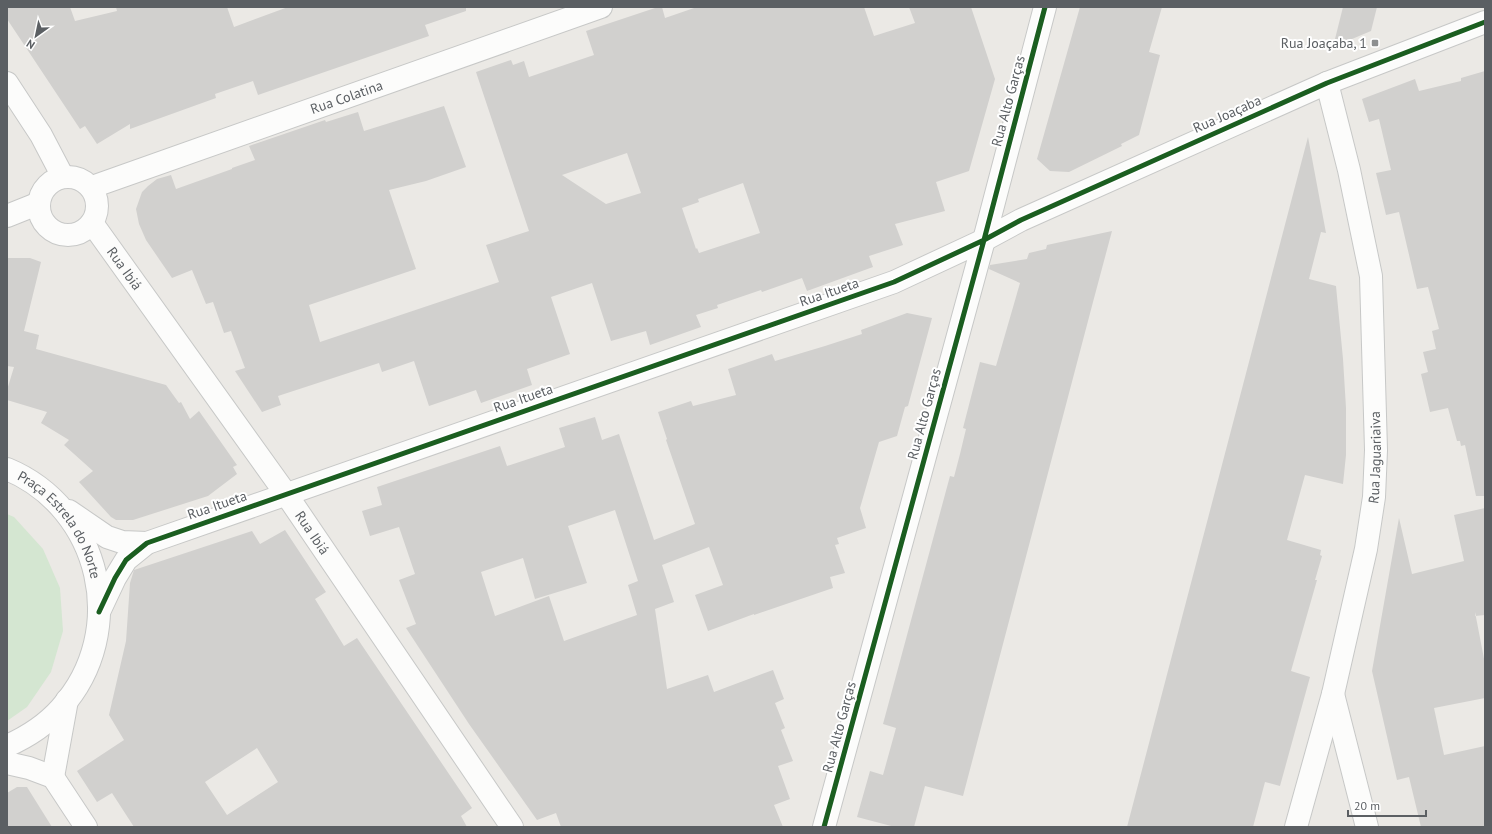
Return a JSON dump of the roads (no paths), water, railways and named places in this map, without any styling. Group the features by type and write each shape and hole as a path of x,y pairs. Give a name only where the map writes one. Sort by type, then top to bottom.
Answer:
{"street":[{"name":"Rua Colatina","path":"92,188 601,7"},
{"name":"Rua Alto Garças","path":"824,827 984,240 1045,7"},
{"name":"Rua Joaçaba","path":"984,240 1021,220 1327,83 1485,22"},
{"path":"7,83 41,135 63,177"},
{"name":"Rua Jaguariaiva","path":"1296,827 1333,694 1366,549 1374,497 1376,450 1371,276 1349,170 1327,83"},
{"path":"76,177 84,181 92,188 96,196 98,206 96,216 92,223 84,230 75,234 65,235 48,227 42,219 38,210 38,205 42,191 56,178 76,177"},
{"path":"7,216 36,204 38,205"},
{"name":"Rua Ibiá","path":"92,223 286,494 512,827"},
{"name":"Rua Itueta","path":"99,612 115,578 126,560 147,543 887,284 984,240"},
{"name":"Praça Estrela do Norte","path":"7,469 17,473 38,486 54,500 72,522 85,544 94,567 98,592 99,612 95,642 88,666 76,688 62,708 43,725 23,739 7,746"},
{"name":"Rua Itueta","path":"54,500 107,537 122,542 147,543"},
{"path":"1333,694 1367,827"},
{"path":"53,777 67,700"},
{"path":"7,763 29,768 53,777 86,827"}],"place":[{"name":"Rua Joaçaba, 1","path":"1375,43"}]}
